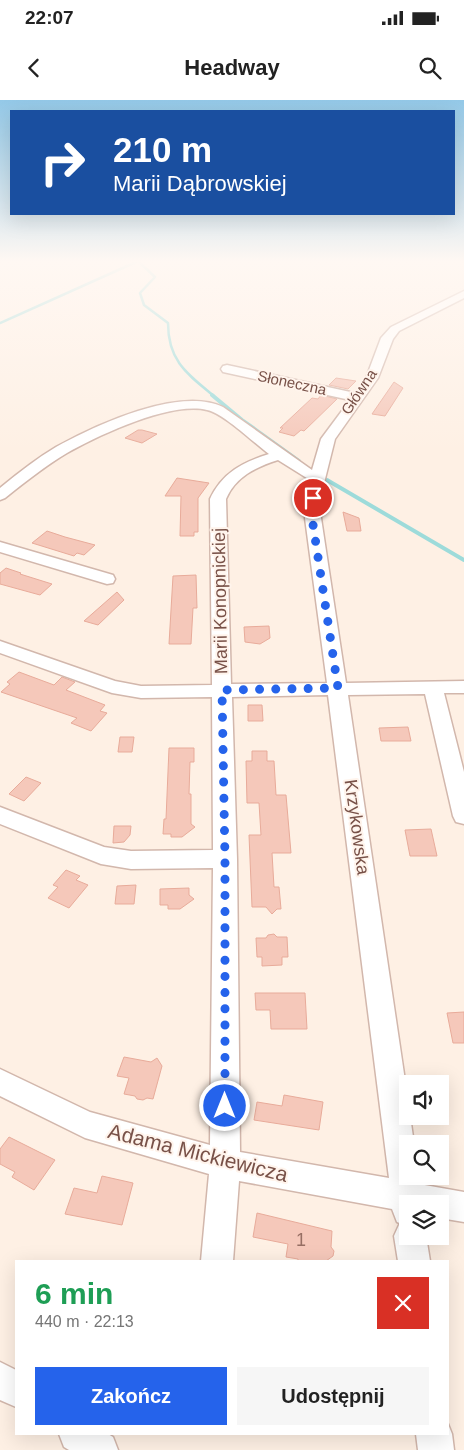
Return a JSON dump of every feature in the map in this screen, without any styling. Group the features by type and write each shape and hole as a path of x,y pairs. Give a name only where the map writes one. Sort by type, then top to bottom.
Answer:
{"street":[{"name":"Główna","path":"326,443 356,397 374,374 390,333 405,325"},
{"name":"Słoneczna","path":"227,369 356,397"},
{"path":"0,494 62,450 123,422 178,406 194,404 209,406 220,411 280,455 312,476 318,477"},
{"name":"Krzykowska","path":"326,443 313,498 312,518 338,688 406,1195"},
{"name":"Marii Konopnickiej","path":"217,1260 225,1164 225,859 218,499 228,482 240,472 256,463 280,455"},
{"path":"0,547 107,579"},
{"path":"0,647 112,687 141,692 464,687"},
{"path":"433,687 464,816"},
{"path":"0,815 101,855 131,860 225,859"},
{"name":"Adama Mickiewicza","path":"0,1082 66,1117 85,1124 225,1164 399,1203"},
{"name":"Adama Mickiewicza","path":"449,1206 464,1207"},
{"path":"411,1245 414,1260"},
{"path":"0,1379 15,1389"},
{"path":"78,1435 100,1450"},
{"path":"434,1435 436,1450"}],"building":[{"path":"336,378 356,381 348,389 329,385"},
{"path":"394,382 403,388 385,416 372,414"},
{"path":"321,395 337,399 304,431 301,430 294,436 279,432 283,428 280,428 312,398 318,399"},
{"path":"138,430 157,434 142,443 125,438"},
{"path":"177,478 209,483 198,498 198,532 194,532 194,536 180,536 181,496 165,496"},
{"path":"343,512 359,518 361,531 347,531"},
{"path":"47,531 95,545 84,555 77,553 74,556 32,543"},
{"path":"6,568 52,584 40,595 0,584 0,573"},
{"path":"196,575 197,608 193,608 191,644 169,644 173,576"},
{"path":"117,592 124,600 98,625 84,621"},
{"path":"269,626 270,638 260,644 245,642 244,627"},
{"path":"19,672 54,685 62,677 75,682 66,690 105,705 100,711 107,713 91,731 71,723 77,718 1,692 10,684 7,682"},
{"path":"248,705 262,705 263,721 248,721"},
{"path":"408,727 411,741 381,741 379,728"},
{"path":"120,737 134,737 132,752 118,752"},
{"path":"169,748 194,748 194,762 190,762 189,794 191,794 191,824 195,827 182,837 171,837 171,834 163,834 164,819 166,819"},
{"path":"252,751 267,751 267,761 274,761 276,795 286,795 291,853 272,853 274,887 279,887 281,909 277,909 272,914 266,907 252,907 249,835 261,835 259,803 247,803 246,761 252,761"},
{"path":"26,777 41,783 24,801 9,794"},
{"path":"114,826 131,826 130,835 124,842 113,843"},
{"path":"431,829 437,856 410,856 405,830"},
{"path":"66,870 80,876 76,880 88,885 69,908 48,898 58,887 53,885"},
{"path":"136,885 134,904 115,904 117,886"},
{"path":"189,888 189,895 194,899 180,909 168,909 168,905 160,905 160,889"},
{"path":"274,934 277,937 287,937 288,957 282,957 282,965 262,966 262,957 257,957 256,938 266,938 268,935"},
{"path":"255,993 305,993 307,1029 271,1029 270,1010 256,1010"},
{"path":"464,1012 464,1043 453,1043 447,1013"},
{"path":"124,1057 151,1062 157,1058 162,1066 153,1099 137,1099 135,1096 124,1094 129,1078 117,1076"},
{"path":"284,1095 323,1102 319,1130 254,1120 257,1102 282,1106"},
{"path":"9,1137 55,1160 34,1190 12,1177 15,1172 0,1164 0,1149"},
{"path":"102,1176 133,1183 122,1225 65,1214 74,1188 97,1193"},
{"path":"257,1213 332,1231 331,1247 334,1251 333,1256 327,1260 298,1260 286,1257 288,1244 253,1237"}],"waterway":[{"path":"168,325 171,347 175,357 195,381 214,396"},
{"path":"212,395 242,420 299,461"},
{"path":"327,480 464,560"}],"route":[{"path":"225,1106 225,859 222,690 338,688 312,518 313,498"}]}
